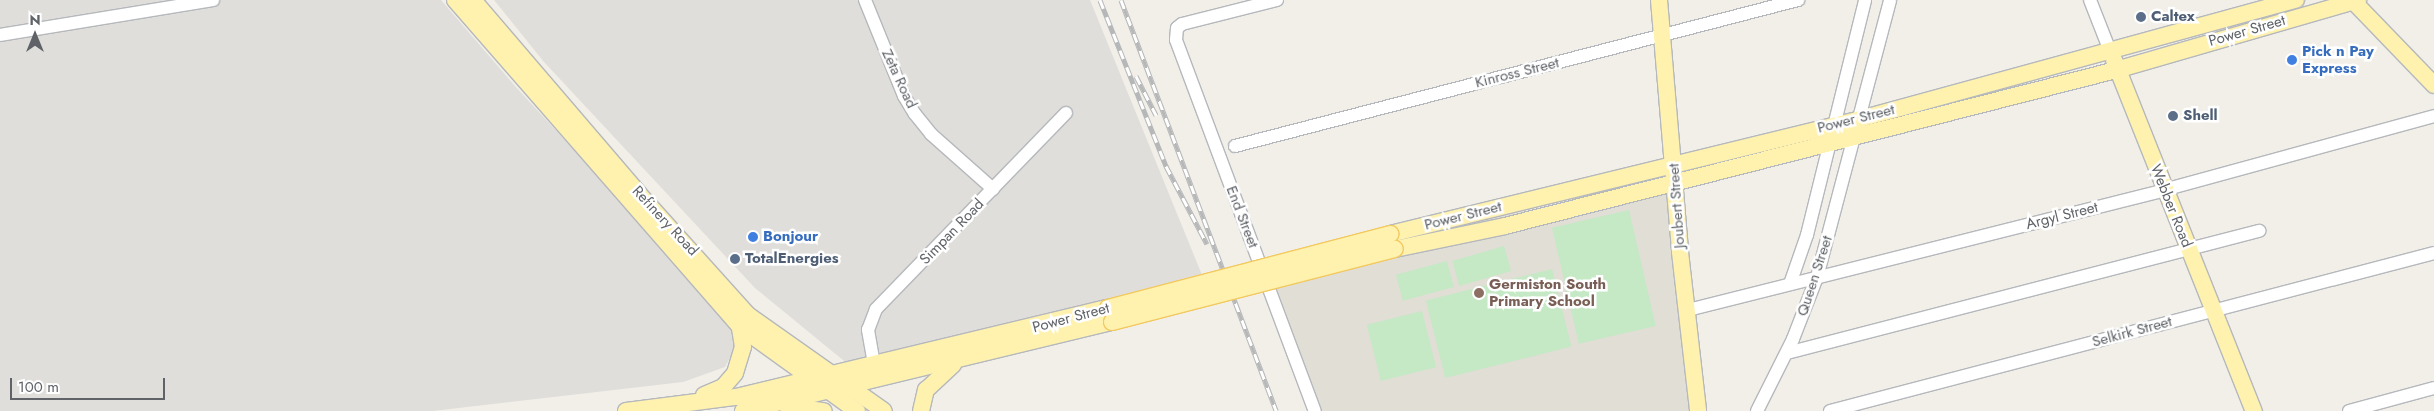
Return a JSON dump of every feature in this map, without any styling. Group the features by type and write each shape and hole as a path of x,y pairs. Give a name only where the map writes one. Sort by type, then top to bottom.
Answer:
{"main road":[{"name":"Refinery Road","path":"455,0 500,41 590,144 740,328 857,411"},
{"name":"Refinery Road","path":"473,0 500,41"},
{"name":"Joubert Street","path":"1659,0 1698,411"},
{"name":"Power Street","path":"1392,242 1505,226 1830,141 1858,127 2110,51 2296,0"},
{"name":"Power Street","path":"743,411 771,406 849,386 875,382 959,361 1110,315 1392,242 1674,164 1834,125 1858,127 2116,70 2276,22 2355,1"},
{"path":"2355,1 2434,85"},
{"name":"Webber Road","path":"2110,51 2254,411"},
{"name":"Refinery Road","path":"590,144 639,194 748,315 882,410"},
{"name":"Power Street","path":"626,411 654,409 736,397 869,365 1110,315"},
{"path":"654,409 714,392 730,382 742,356 740,328"},
{"path":"797,349 834,362 869,365"},
{"path":"921,411 922,398 931,383 959,361"},
{"path":"771,406 824,411"}],"street":[{"path":"0,35 213,0"},
{"name":"Zeta Road","path":"865,0 904,96 915,114 931,134 993,189"},
{"name":"End Street","path":"1277,0 1182,24 1176,33 1181,55 1315,411"},
{"name":"Kinross Street","path":"1235,146 1798,0"},
{"path":"1834,125 1865,0"},
{"name":"Queen Street","path":"1757,411 1786,353 1817,278 1890,0"},
{"name":"Webber Road","path":"2090,0 2110,51"},
{"name":"Simpan Road","path":"869,365 868,330 876,309 1066,113"},
{"name":"Argyl Street","path":"1688,310 2164,190 2434,116"},
{"name":"Queen Street","path":"1790,284 1807,235 1834,125"},
{"path":"1786,353 2259,231"},
{"name":"Selkirk Street","path":"1830,411 2434,253"},
{"path":"2349,411 2434,388"}],"shaded area":[{"path":"0,0 441,0 514,85 718,306 735,332 734,350 725,367 683,382 433,411 0,411"},
{"path":"494,0 1090,0 1202,275 849,365 755,288 544,62"},
{"name":"Germiston South Primary School","path":"1673,179 1696,411 1317,411 1266,275 1503,216"}],"green space":[{"path":"1629,210 1656,326 1579,344 1552,228"},
{"path":"1504,246 1511,271 1459,286 1452,261"},
{"path":"1447,261 1454,287 1403,301 1396,275"},
{"path":"1552,269 1571,347 1445,378 1426,300"},
{"path":"1422,311 1436,367 1381,381 1367,325"}],"railway":[{"path":"1100,0 1166,166 1207,244"},
{"path":"1121,0 1276,411"},
{"path":"1136,76 1156,115"}],"place":[{"name":"Caltex","path":"2141,17"},
{"name":"Pick n Pay Express","path":"2292,60"},
{"name":"Shell","path":"2173,116"},
{"name":"Bonjour","path":"753,237"},
{"name":"TotalEnergies","path":"735,259"},
{"name":"Germiston South Primary School","path":"1479,293"}]}
